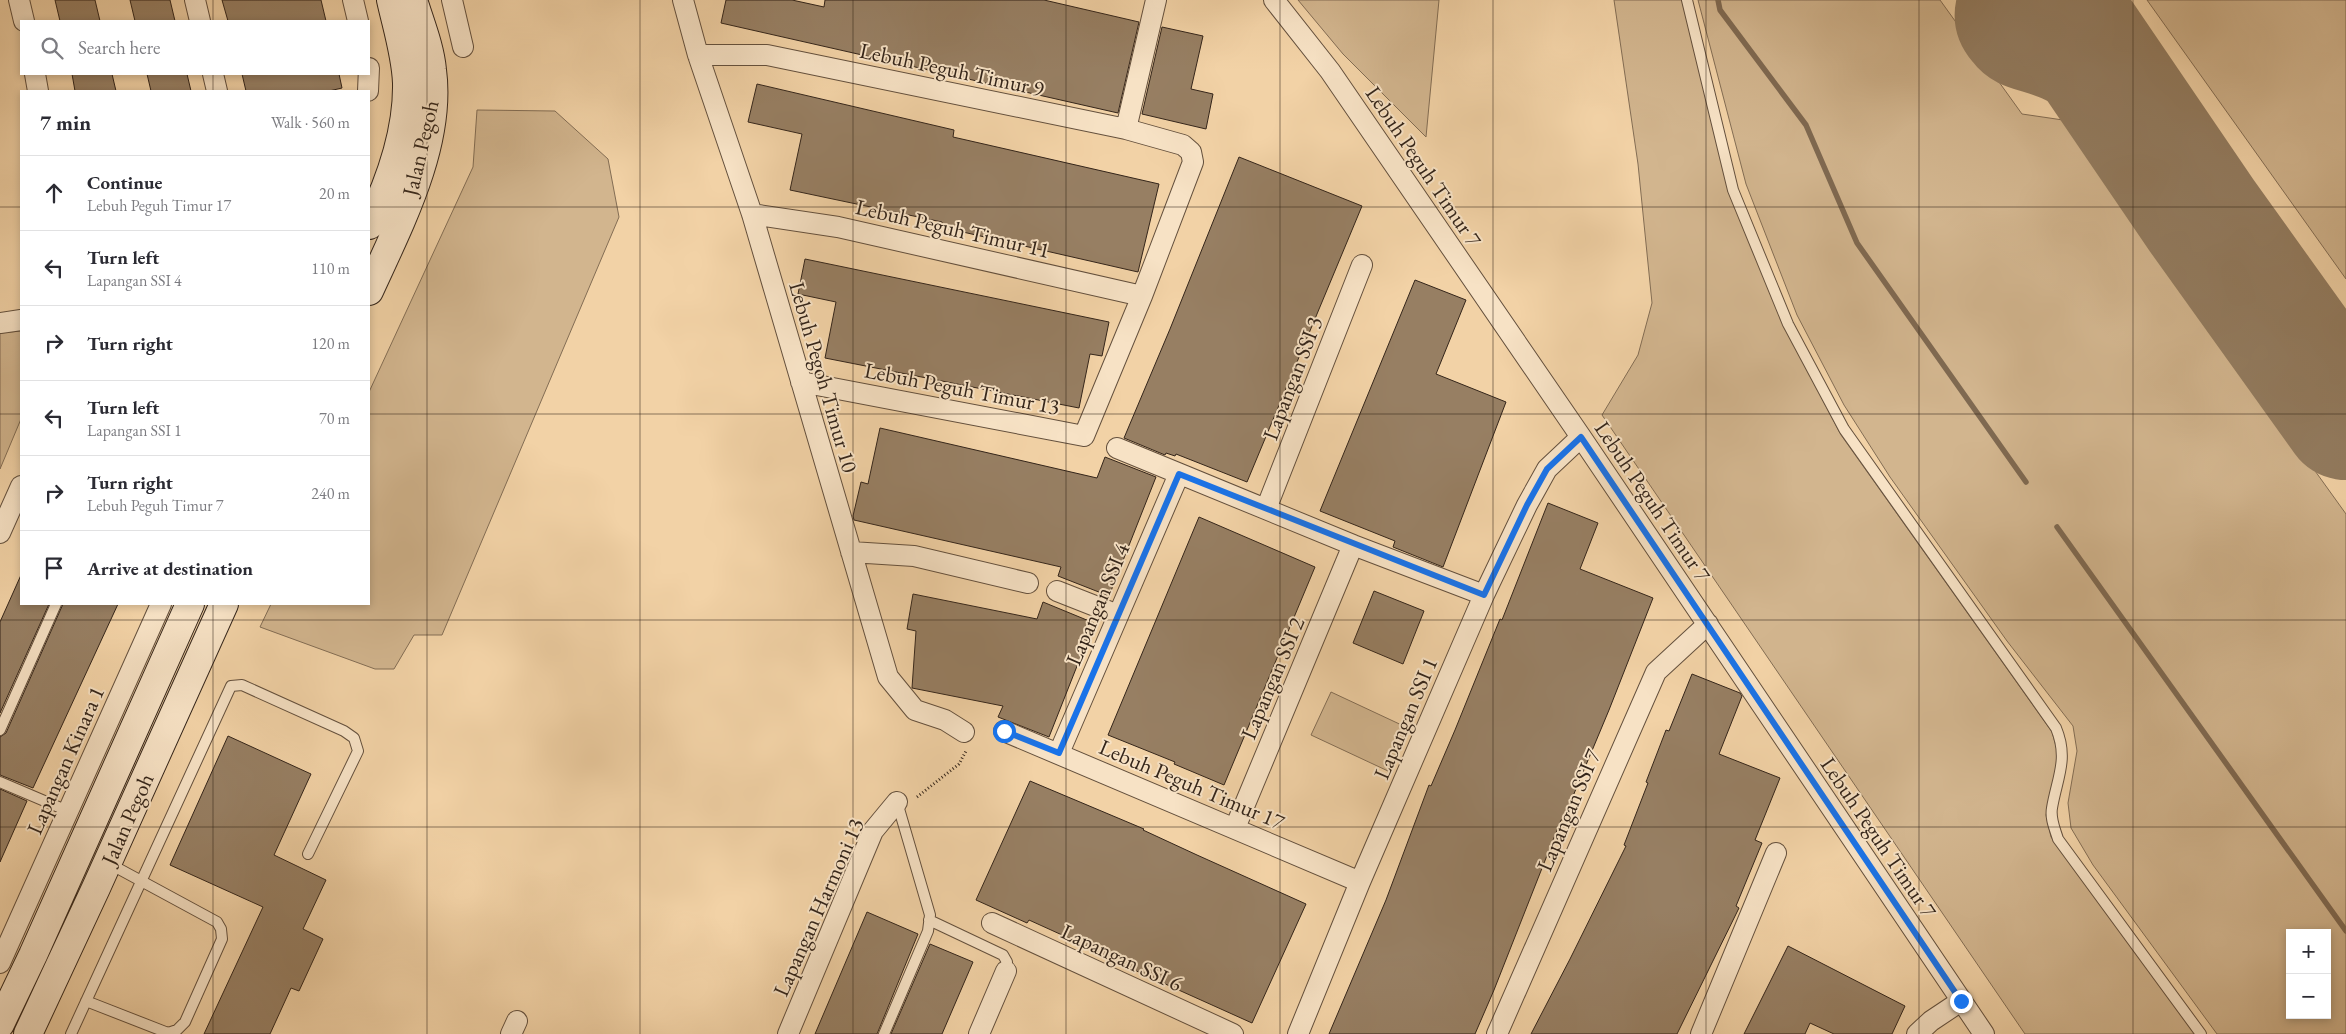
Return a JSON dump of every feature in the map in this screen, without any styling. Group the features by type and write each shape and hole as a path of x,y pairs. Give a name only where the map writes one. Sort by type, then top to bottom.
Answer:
{"street":[{"path":"20,0 24,20"},
{"path":"195,0 200,20"},
{"path":"353,0 358,20"},
{"path":"370,223 384,194 398,150 406,110 404,65 391,0"},
{"name":"Jalan Pegoh","path":"370,289 413,191 434,109 432,69 414,0"},
{"path":"452,0 463,47"},
{"name":"Lebuh Pegoh Timur 10","path":"683,0 698,55 752,214 888,677 915,710 945,720 964,732"},
{"path":"1126,129 1156,0"},
{"name":"Lebuh Peguh Timur 7","path":"1274,0 1330,71 1708,624 1984,1034"},
{"name":"Lebuh Peguh Timur 9","path":"698,55 767,55 1126,129 1183,145 1191,152 1193,162 1142,296"},
{"path":"35,75 38,90"},
{"path":"213,75 217,90"},
{"path":"368,90 369,75"},
{"name":"Lebuh Peguh Timur 11","path":"752,214 848,229 1142,296"},
{"name":"Lapangan SSI 3","path":"1266,509 1362,265"},
{"name":"Lebuh Peguh Timur 13","path":"801,382 1084,436 1142,296"},
{"path":"0,323 20,320"},
{"name":"Lapangan SSI 1","path":"1298,1034 1360,882 1484,595 1527,505 1547,469 1581,437"},
{"path":"1117,448 1353,545 1484,595"},
{"name":"Lapangan SSI 4","path":"1059,753 1179,474"},
{"path":"0,533 20,488"},
{"name":"Lapangan SSI 2","path":"1235,828 1353,545"},
{"path":"851,552 914,556 1028,583"},
{"path":"1057,591 1118,615"},
{"name":"Lapangan Kinara 1","path":"0,963 160,605"},
{"path":"0,1024 33,955 190,605"},
{"name":"Jalan Pegoh","path":"28,1034 224,605"},
{"name":"Lapangan SSI 7","path":"1497,1034 1656,672 1708,624"},
{"name":"Lebuh Peguh Timur 17","path":"1004,731 1360,882"},
{"name":"Lapangan Harmoni 13","path":"788,1034 873,831 897,802"},
{"path":"1700,1034 1776,853"},
{"name":"Lapangan SSI 6","path":"992,923 1233,1034"},
{"path":"979,1034 1006,971"},
{"path":"1917,1034 1931,1021 1961,1001"}],"lane":[{"path":"1687,0 1733,190 1788,324 1844,429 2056,728 2062,744 2062,761 2052,810 2053,823 2058,839 2201,1034"},
{"path":"0,730 56,605"},
{"path":"71,1034 231,686 242,685 344,731 354,738 358,751 308,854"},
{"path":"0,782 68,811"},
{"path":"884,1034 928,931 930,915 897,802"},
{"path":"86,1001 168,1033 177,1030 185,1022 222,939 222,929 217,922 107,863"},
{"path":"929,920 1003,955 1007,962 1006,971"}],"path":[{"path":"917,797 959,764 968,747 964,732"}],"shaded area":[{"path":"1298,0 1439,0 1426,137 1343,54"},
{"path":"1614,0 1685,0 1730,190 1744,230 1796,348 1841,435 2052,732 2057,750 2057,772 2046,815 2051,837 2196,1034 2025,1034 1602,415 1638,355 1652,303 1638,164"},
{"path":"1698,0 1940,0 2022,114 2063,120 2346,514 2346,1034 2217,1034 2093,865 2071,828 2068,803 2077,751 2073,726 2007,641 1890,477 1844,405 1797,315 1746,184"},
{"path":"2147,0 2346,0 2346,279"},
{"path":"477,110 555,111 608,159 619,217 442,635 414,635 394,669 375,669 260,627 271,605 370,605 370,390 473,167"},
{"path":"20,331 20,421 0,469 0,333"},
{"path":"1331,692 1408,728 1388,771 1311,735"}],"building":[{"path":"55,0 95,0 100,20 60,20"},
{"path":"130,0 170,0 175,20 135,20"},
{"path":"222,0 321,0 326,20 228,20"},
{"path":"726,0 792,0 824,7 825,0 1044,0 1139,22 1118,113 721,23"},
{"path":"1162,27 1203,36 1191,89 1213,94 1206,129 1142,114"},
{"path":"72,75 112,75 116,90 75,90"},
{"path":"147,75 187,75 191,90 151,90"},
{"path":"242,75 339,75 342,88 333,90 246,90"},
{"path":"757,84 954,130 953,137 1159,184 1138,272 941,227 942,222 790,190 802,134 748,122"},
{"path":"1239,157 1362,206 1247,482 1176,454 1175,456 1166,453 1165,455 1124,438"},
{"path":"805,259 1109,322 1102,356 1090,354 1079,408 825,358 836,302 798,294"},
{"path":"1415,280 1466,300 1436,374 1506,402 1443,567 1393,547 1395,541 1320,511"},
{"path":"880,428 1097,478 1105,457 1156,477 1109,596 1058,576 1061,567 854,520 853,516 861,482 868,484"},
{"path":"1548,503 1598,523 1580,569 1653,598 1609,710 1563,820 1561,820 1494,990 1475,1034 1329,1034 1386,900 1429,785 1431,786 1455,730 1500,619 1502,620"},
{"path":"1199,517 1315,567 1224,785 1174,764 1175,762 1108,735"},
{"path":"20,577 20,605 49,605 0,713 0,622"},
{"path":"1374,591 1424,611 1403,664 1353,643"},
{"path":"913,594 1037,619 1043,602 1094,623 1049,737 998,717 1003,706 912,688 916,631 907,629"},
{"path":"63,605 118,605 33,788 0,775 0,737 6,733"},
{"path":"1692,674 1740,693 1742,696 1719,754 1780,778 1755,840 1762,843 1736,906 1739,908 1677,1034 1531,1034 1626,846 1624,845 1648,783 1646,782 1666,730 1669,731"},
{"path":"228,736 311,774 274,855 326,880 303,929 323,939 299,991 291,988 270,1034 204,1034 263,907 170,865"},
{"path":"1030,781 1144,829 1306,904 1252,1023 1092,951 1093,949 1029,920 1027,923 976,900"},
{"path":"0,789 27,801 0,862"},
{"path":"867,912 918,934 877,1034 815,1034"},
{"path":"930,944 973,962 942,1034 891,1034"},
{"path":"1788,946 1905,1006 1892,1034 1834,1034 1810,1023 1805,1034 1744,1034"}],"waterway":[{"path":"1718,0 1720,10 1806,125 1857,243 2026,482"},
{"path":"2057,527 2346,931"}],"taxiway":[{"path":"1982,0 1980,12 1982,30 1988,41 1998,52 2010,61 2054,76 2105,106 2167,165"},
{"path":"2091,0 2167,165 2202,216"}],"runway":[{"path":"2055,0 2202,216 2346,417"}],"route":[{"path":"1004,731 1059,753 1179,474 1353,545 1484,595 1527,505 1547,469 1581,437 1961,1001"}]}
